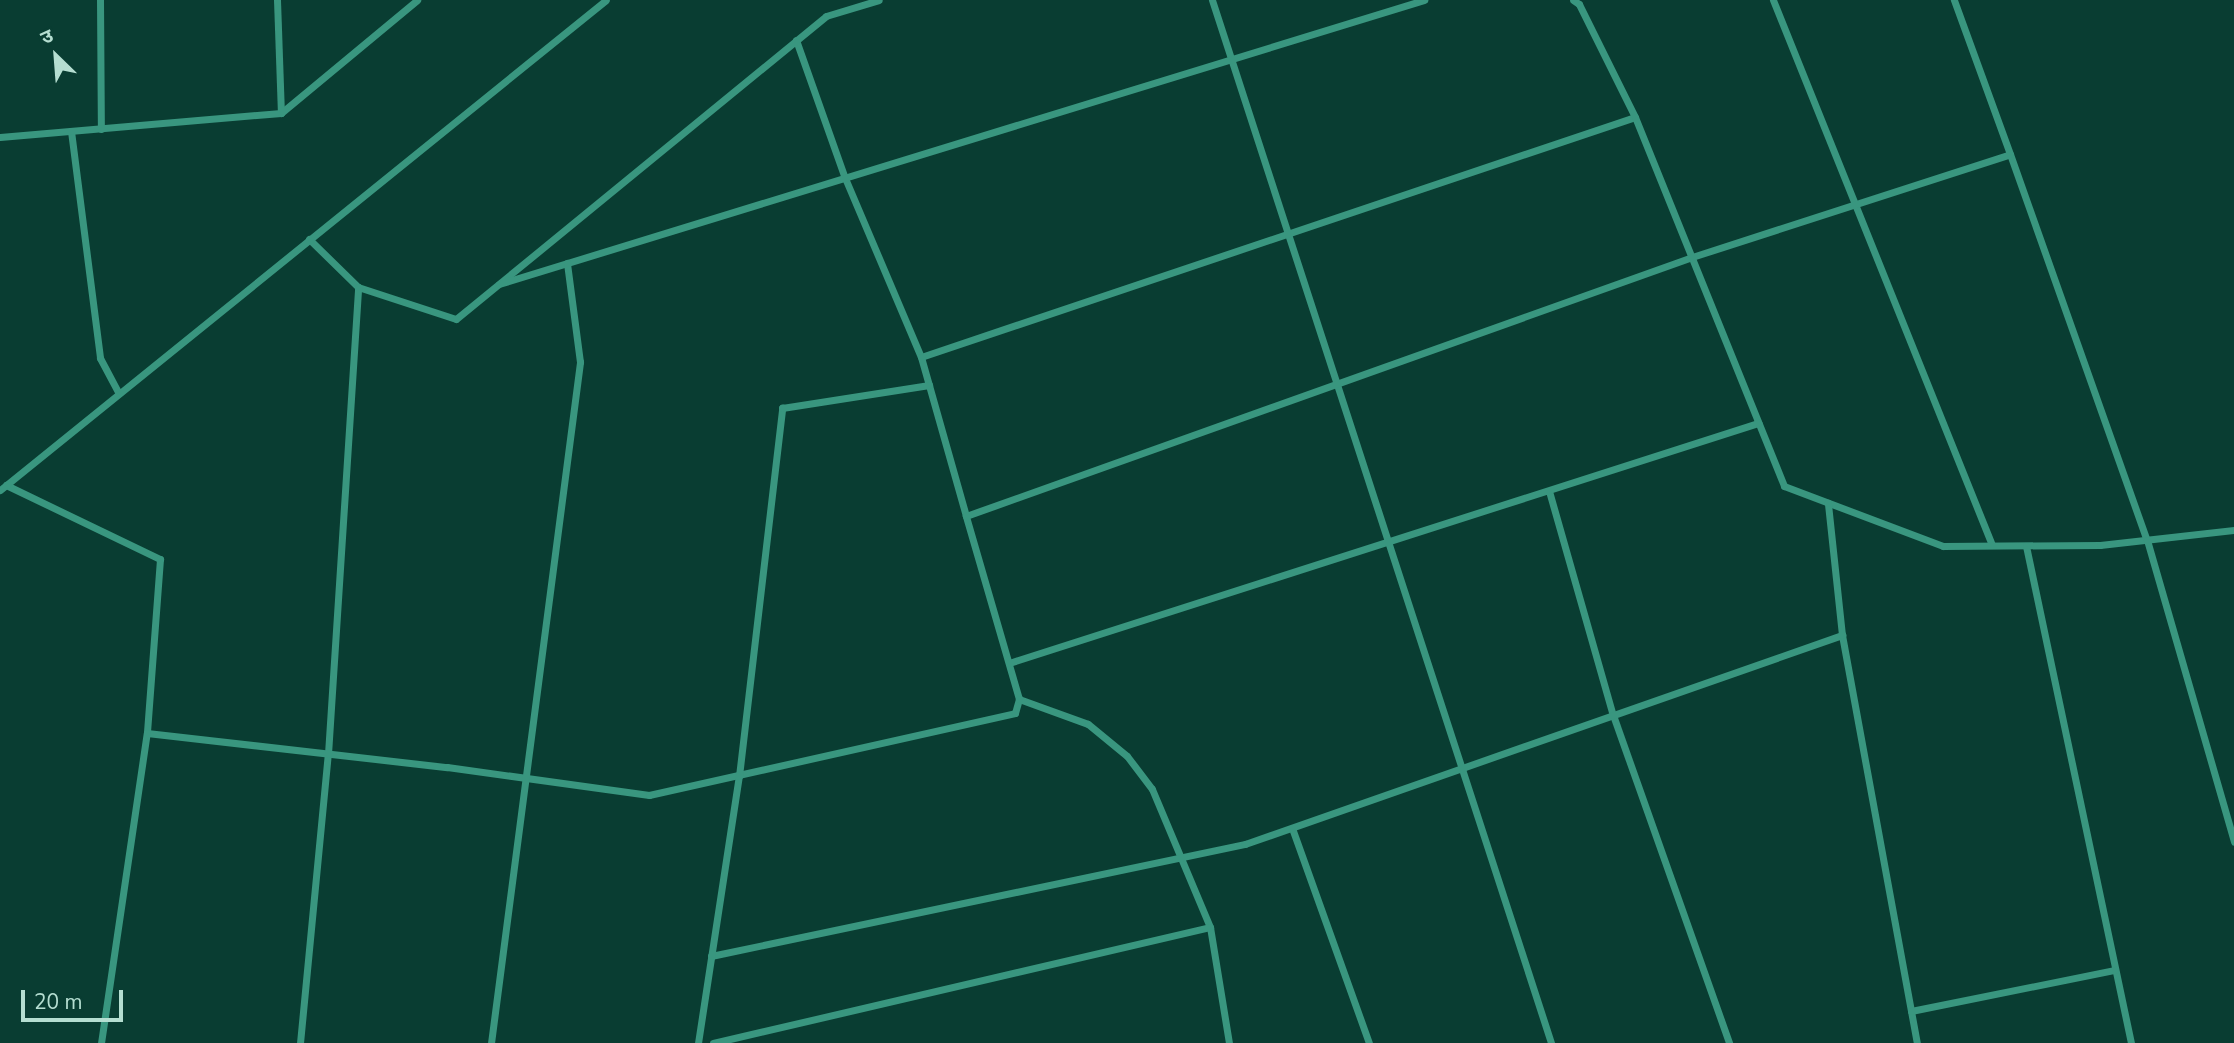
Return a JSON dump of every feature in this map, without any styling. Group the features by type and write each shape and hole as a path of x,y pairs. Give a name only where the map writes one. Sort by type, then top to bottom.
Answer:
{"street":[{"path":"100,0 101,129"},
{"path":"277,0 281,113"},
{"path":"0,137 281,113 417,0"},
{"path":"102,1043 148,733 160,559 3,488 606,0"},
{"path":"309,239 358,287 456,319 826,16 879,0"},
{"path":"1212,0 1551,1043"},
{"path":"499,284 1424,0"},
{"path":"1573,0 1580,4 1635,117 1784,486 1943,546 2100,545 2234,530"},
{"path":"1773,0 1992,545"},
{"path":"1954,0 2147,540 2234,842"},
{"path":"148,733 649,795 1015,713 1019,699 921,357 845,178 796,40"},
{"path":"921,357 1635,117"},
{"path":"71,131 100,358 119,393"},
{"path":"966,516 1692,257 2010,154"},
{"path":"491,1043 580,362 567,263"},
{"path":"300,1043 328,754 358,287"},
{"path":"698,1043 739,776 782,408 929,386"},
{"path":"1009,663 1758,423"},
{"path":"1549,491 1614,715 1729,1043"},
{"path":"1828,503 1842,635 1917,1043"},
{"path":"2026,546 2131,1043"},
{"path":"711,957 1245,844 1842,635"},
{"path":"1019,699 1088,724 1127,756 1152,789 1210,927 1229,1043"},
{"path":"1292,828 1369,1043"},
{"path":"713,1043 1210,927"},
{"path":"1911,1011 2115,970"}]}
